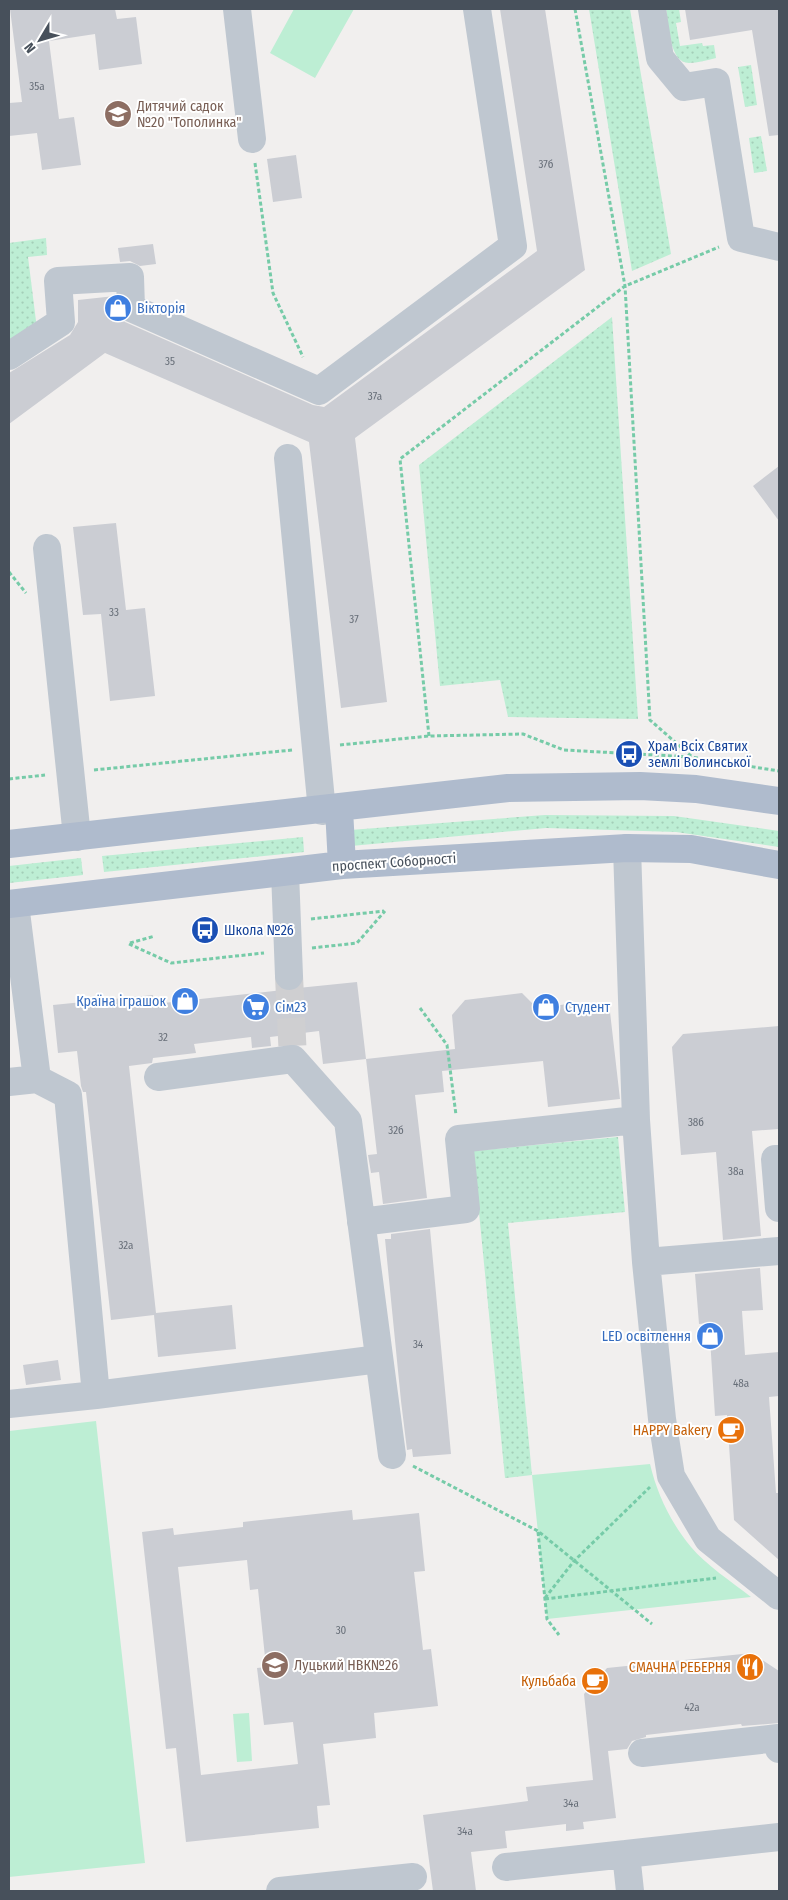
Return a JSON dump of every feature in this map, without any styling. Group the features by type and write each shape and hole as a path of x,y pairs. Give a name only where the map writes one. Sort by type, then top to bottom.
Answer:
{"main road":[{"path":"9,844 331,810 508,788 640,786 696,789 779,801"},
{"path":"331,810 342,865"},
{"name":"проспект Соборності","path":"12,904 342,865 627,848 691,849 779,865"}],"lane":[{"path":"237,9 252,138"},
{"path":"9,356 61,322 58,281 130,277 131,308 319,391 513,246 477,9"},
{"path":"652,9 660,58 684,87 716,82 741,238 779,247"},
{"path":"288,458 316,747 331,810"},
{"path":"47,548 76,837"},
{"path":"627,848 636,1120 646,1262 662,1419 671,1476 708,1539 779,1596"},
{"path":"285,872 289,976"},
{"path":"12,904 37,1079"},
{"path":"158,1077 293,1059 348,1121 392,1456"},
{"path":"9,1082 37,1079 68,1095 96,1395"},
{"path":"361,1222 466,1209 459,1139 636,1120"},
{"path":"779,1158 775,1159 779,1208"},
{"path":"646,1262 779,1251"},
{"path":"9,1404 96,1395 379,1359"},
{"path":"642,1753 778,1738 779,1749"},
{"path":"506,1867 779,1837"},
{"path":"626,1854 630,1891"},
{"path":"280,1891 413,1878"}],"path":[{"path":"575,9 624,286 650,720 692,757"},
{"path":"252,138 273,293 319,391"},
{"path":"429,736 400,459 624,286 741,238"},
{"path":"9,779 429,736 523,734 564,750 692,757 779,771"},
{"path":"287,921 384,911"},
{"path":"129,944 155,936"},
{"path":"420,1008 448,1045 459,1139"},
{"path":"392,1456 538,1531 652,1624"},
{"path":"545,1599 574,1561 648,1488 671,1476"},
{"path":"538,1531 546,1619 559,1635"},
{"path":"545,1599 752,1574"}],"green space":[{"path":"294,9 354,9 315,78 270,53"},
{"path":"589,9 630,9 671,254 632,271"},
{"path":"666,9 679,9 681,22 676,23 680,46 702,43 703,46 714,45 716,58 689,63 677,57 671,42"},
{"path":"751,65 757,105 745,107 738,67"},
{"path":"761,136 767,171 754,173 749,138"},
{"path":"46,238 47,255 28,257 37,329 9,347 9,243"},
{"path":"612,317 638,719 508,717 500,680 440,686 419,465"},
{"path":"545,815 674,816 779,831 779,847 676,832 546,828 351,846 350,830"},
{"path":"303,837 304,852 104,872 102,856"},
{"path":"81,858 83,875 9,883 9,866"},
{"path":"618,1137 625,1212 508,1223 532,1475 505,1478 473,1151"},
{"path":"96,1421 145,1863 9,1877 9,1431"},
{"path":"650,1464 666,1508 684,1538 704,1560 751,1597 547,1619 532,1475"},
{"path":"249,1713 252,1761 237,1762 233,1714"}],"building":[{"path":"10,9 115,9 117,19 136,17 142,64 99,70 95,34 49,41 59,119 74,117 81,165 42,170 37,133 9,136 9,103 22,102"},
{"path":"500,9 545,9 585,270 355,438 387,702 341,708 309,442 105,353 9,424 9,373 70,335 78,322 78,300 115,296 118,316 125,322 313,405 324,407 537,251"},
{"path":"685,9 779,9 779,135 769,136 752,30 690,40"},
{"path":"296,155 302,198 273,202 267,159"},
{"path":"153,244 156,264 140,266 130,261 120,262 118,248"},
{"path":"779,466 779,521 753,486"},
{"path":"116,523 126,610 145,608 155,696 110,701 101,614 83,615 73,527"},
{"path":"357,982 366,1059 323,1064 319,1031 270,1037 271,1046 252,1048 251,1037 194,1044 196,1053 153,1058 152,1063 129,1066 156,1313 232,1305 236,1349 158,1357 154,1315 111,1320 86,1092 83,1092 81,1086 77,1051 58,1053 53,1005 153,995 154,1004 283,990 290,992 298,988"},
{"path":"522,993 537,1008 568,1004 583,1015 610,1012 620,1099 548,1107 543,1061 442,1071 444,1092 415,1095 427,1198 383,1204 379,1172 371,1173 368,1155 377,1154 366,1059 455,1049 452,1015 465,1000"},
{"path":"779,1026 779,1129 752,1131 761,1236 723,1240 716,1152 681,1155 672,1047 683,1034"},
{"path":"430,1229 451,1454 413,1457 412,1449 407,1450 385,1239 391,1239 391,1234"},
{"path":"760,1268 763,1310 742,1311 745,1355 779,1352 779,1396 769,1397 776,1493 779,1493 779,1560 734,1520 727,1415 715,1416 709,1323 699,1324 695,1274"},
{"path":"58,1360 61,1380 26,1385 23,1365"},
{"path":"352,1510 353,1520 419,1513 425,1571 414,1572 423,1650 431,1649 438,1706 374,1713 376,1738 323,1744 330,1805 317,1806 319,1828 186,1842 176,1748 166,1749 142,1532 173,1528 174,1535 243,1527 243,1522","holes":["247,1560 250,1590 258,1589 266,1667 257,1668 264,1725 293,1722 298,1764 201,1775 178,1567"]},
{"path":"752,1653 779,1671 779,1723 742,1726 741,1724 646,1735 646,1737 632,1741 627,1749 608,1751 616,1818 583,1822 584,1829 566,1831 566,1824 505,1831 507,1848 471,1852 476,1891 433,1891 423,1815 528,1801 526,1787 593,1780 584,1694 607,1668"}],"tunnel":[{"path":"289,976 293,1059"}],"place":[{"name":"Дитячий садок №20 \"Тополинка\"","path":"118,114"},
{"name":"Вікторія","path":"118,308"},
{"name":"Храм Всіх Святих землі Волинської","path":"629,754"},
{"name":"Школа №26","path":"205,930"},
{"name":"Країна іграшок","path":"185,1001"},
{"name":"Сім23","path":"256,1007"},
{"name":"Студент","path":"546,1007"},
{"name":"LED освітлення","path":"710,1336"},
{"name":"HAPPY Bakery","path":"731,1430"},
{"name":"Луцький НВК№26","path":"275,1665"},
{"name":"СМАЧНА РЕБЕРНЯ","path":"750,1667"},
{"name":"Кульбаба","path":"595,1681"}]}
